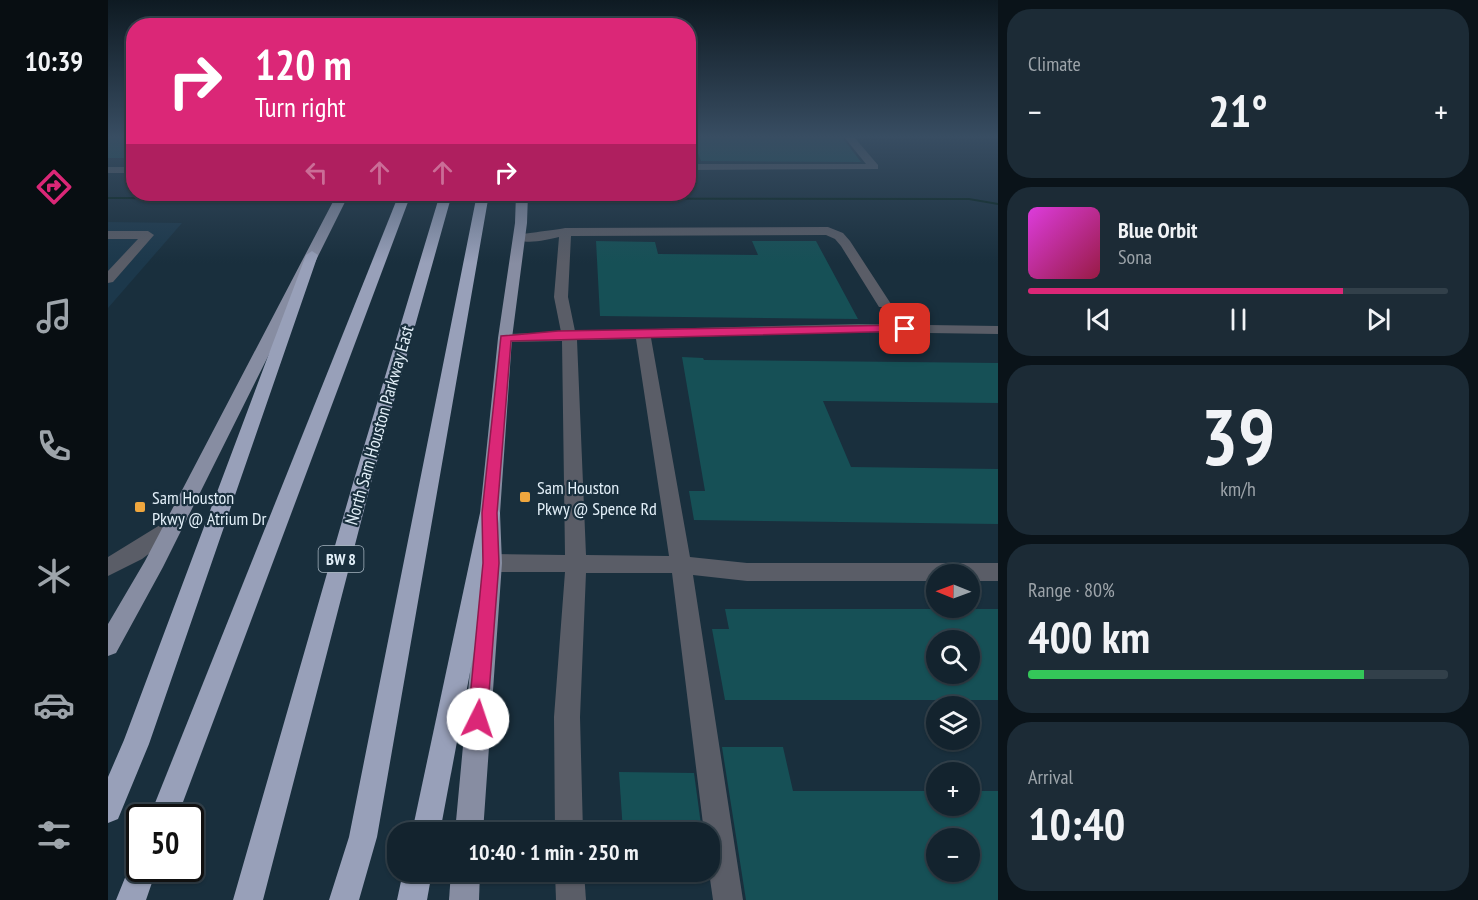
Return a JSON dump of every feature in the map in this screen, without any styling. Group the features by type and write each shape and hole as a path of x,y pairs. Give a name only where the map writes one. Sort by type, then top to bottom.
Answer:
{"highway":[{"path":"168,804 402,201"},
{"name":"North Sam Houston Parkway East","path":"248,900 362,483 444,201"},
{"path":"344,900 363,837 482,201"},
{"path":"108,810 136,744 312,255"},
{"path":"428,822 490,513"},
{"path":"131,900 138,882"},
{"path":"412,900 416,882"}],"main road":[{"path":"108,646 173,525 340,201"},
{"path":"470,822 491,563 490,513 505,338 522,201"},
{"path":"464,900 465,882"}],"street":[{"path":"519,237 544,237 565,232 828,231 846,244 884,304"},
{"path":"565,232 561,297 569,336 576,564 567,717 569,822"},
{"path":"108,235 148,235 108,279"},
{"path":"505,338 858,328 998,330"},
{"path":"643,334 681,565 728,900"},
{"path":"108,567 135,553 173,525"},
{"path":"491,563 681,565 747,572 998,572"},
{"path":"570,882 571,900"}],"shaded area":[{"path":"108,222 182,223 108,308"}],"building":[{"path":"596,241 655,242 658,254 758,255 752,241 816,241 858,319 600,316"},
{"path":"682,357 703,358 704,360 998,363 998,403 823,401 851,467 998,469 998,524 694,520 689,491 705,491"},
{"path":"725,609 926,609 926,618 980,618 980,609 998,609 998,700 980,700 980,696 926,696 926,700 725,700 712,629 729,629"},
{"path":"722,747 783,747 793,791 926,791 926,816 980,816 980,791 998,791 998,900 746,900"},
{"path":"619,772 694,773 701,822 622,822"}],"waterway":[{"path":"108,198 126,198"},
{"path":"696,199 969,199 998,204"}],"place":[{"name":"Sam Houston Pkwy @ Spence Rd","path":"525,497"},
{"name":"Sam Houston Pkwy @ Atrium Dr","path":"140,507"}],"route":[{"path":"478,719 491,563 490,513 505,338 858,328 905,329"}]}
